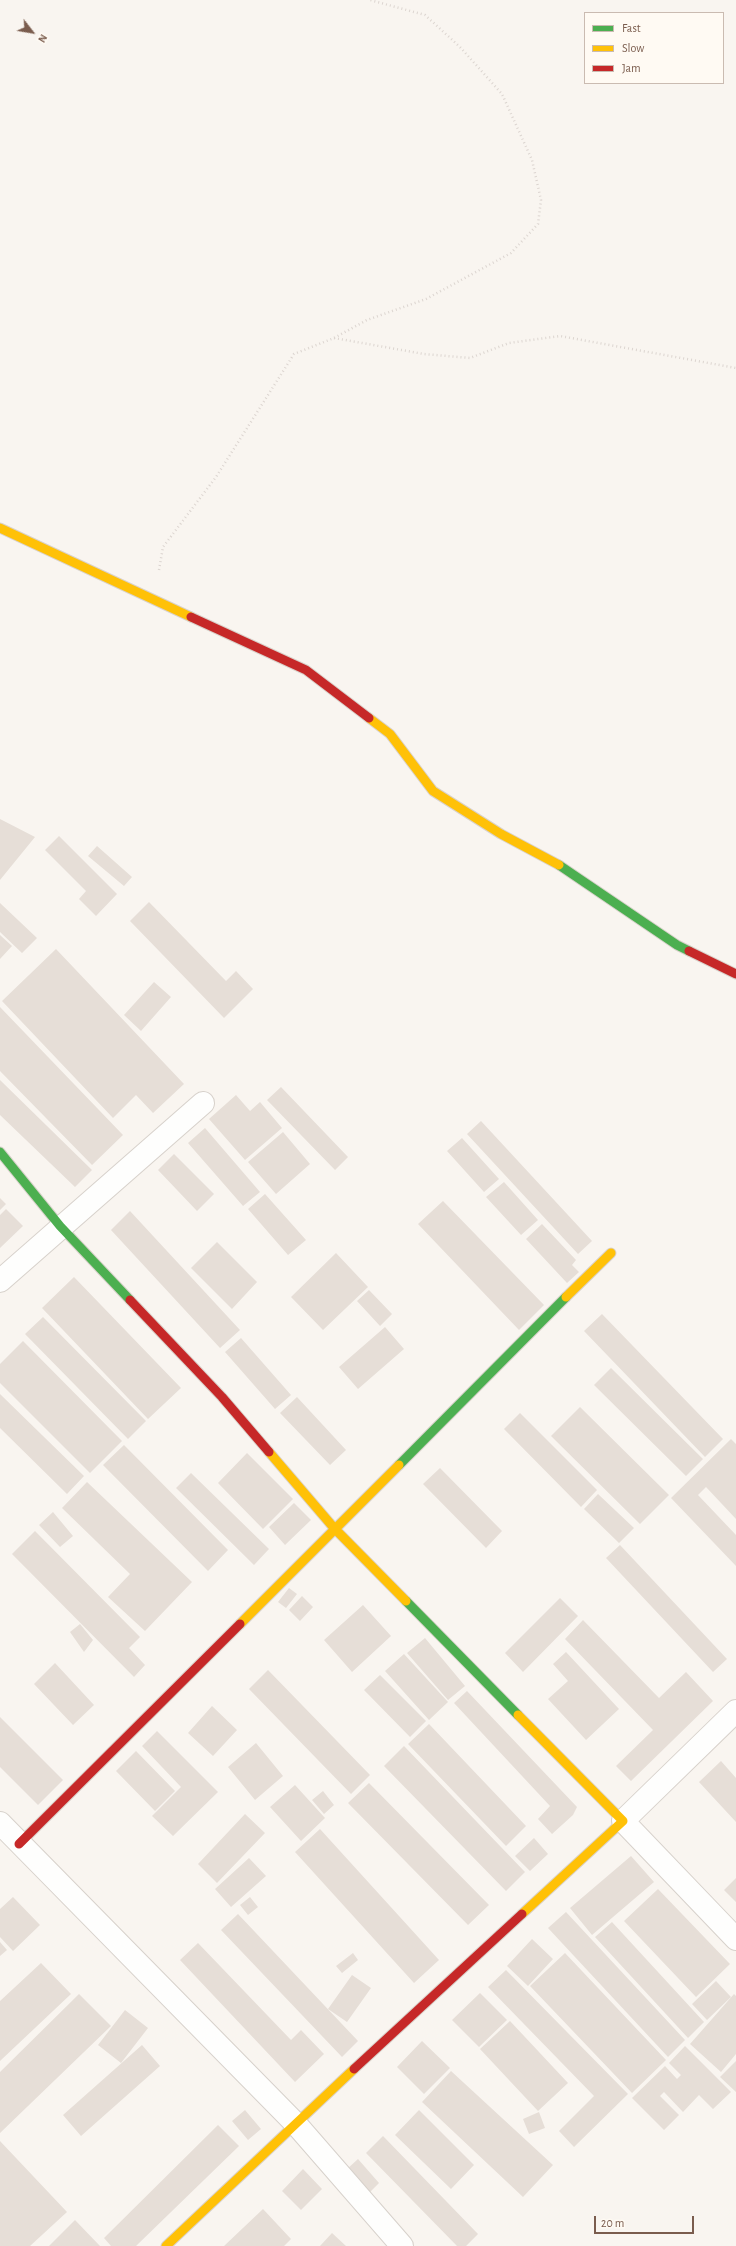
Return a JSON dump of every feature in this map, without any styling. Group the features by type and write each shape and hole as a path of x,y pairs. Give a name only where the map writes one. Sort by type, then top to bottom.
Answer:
{"street":[{"path":"0,528 306,670 390,734 434,792 501,834 564,868 677,945 736,974"},
{"path":"0,1281 60,1226 203,1103"},
{"path":"0,1152 60,1226 222,1397 334,1528 623,1821 736,1939"},
{"path":"19,1844 611,1253"},
{"path":"166,2246 294,2123 623,1821 736,1711"},
{"path":"0,1823 294,2123 402,2246"}],"path":[{"path":"153,599 163,546 216,477 294,354 334,338 367,320 426,299 511,253 538,224 541,200 532,160 502,94 460,47 425,15 370,0"},
{"path":"334,338 424,354 470,358 509,343 560,336 736,368"}],"building":[{"path":"0,819 35,837 0,880"},
{"path":"59,836 117,894 96,916 79,899 86,891 45,850"},
{"path":"97,846 132,877 124,886 88,856"},
{"path":"149,902 226,981 236,971 253,989 224,1018 130,921"},
{"path":"0,903 37,938 22,953 0,932"},
{"path":"0,935 12,946 0,959"},
{"path":"56,949 184,1084 153,1113 136,1095 113,1118 2,1001"},
{"path":"154,982 171,997 141,1031 124,1015"},
{"path":"0,1007 123,1135 92,1165 0,1071"},
{"path":"0,1080 92,1170 75,1187 0,1115"},
{"path":"281,1087 348,1157 335,1170 267,1100"},
{"path":"236,1095 250,1111 260,1102 282,1128 245,1160 209,1119"},
{"path":"481,1121 592,1241 578,1254 467,1134"},
{"path":"205,1128 260,1192 243,1206 188,1143"},
{"path":"283,1132 310,1164 276,1194 248,1162"},
{"path":"462,1138 499,1179 484,1192 447,1151"},
{"path":"174,1154 214,1194 197,1211 158,1170"},
{"path":"504,1182 538,1220 521,1235 486,1197"},
{"path":"265,1194 306,1240 288,1255 248,1209"},
{"path":"0,1198 6,1204 0,1210"},
{"path":"443,1201 544,1305 519,1330 418,1224"},
{"path":"6,1209 23,1226 0,1248 0,1215"},
{"path":"130,1211 240,1330 220,1348 111,1230"},
{"path":"542,1224 576,1260 572,1265 579,1272 567,1283 526,1239"},
{"path":"217,1242 257,1282 232,1309 191,1268"},
{"path":"336,1253 368,1287 323,1330 291,1297"},
{"path":"74,1277 181,1388 148,1419 42,1308"},
{"path":"369,1290 392,1314 380,1326 357,1301"},
{"path":"602,1314 723,1439 705,1457 584,1331"},
{"path":"43,1317 146,1421 128,1439 25,1334"},
{"path":"385,1327 404,1349 358,1389 339,1367"},
{"path":"241,1338 291,1395 275,1409 225,1352"},
{"path":"23,1341 122,1441 90,1473 0,1383 0,1364"},
{"path":"611,1368 703,1459 686,1476 594,1385"},
{"path":"0,1394 84,1476 67,1494 0,1428"},
{"path":"297,1397 346,1450 330,1465 280,1413"},
{"path":"580,1407 669,1495 640,1524 551,1436"},
{"path":"520,1413 597,1490 581,1507 504,1429"},
{"path":"731,1439 736,1444 736,1519 706,1487 698,1495 736,1535 736,1566 671,1498"},
{"path":"124,1445 228,1550 208,1571 103,1465"},
{"path":"247,1453 293,1499 263,1529 218,1483"},
{"path":"440,1468 502,1531 486,1548 423,1484"},
{"path":"191,1473 269,1549 254,1565 176,1488"},
{"path":"87,1482 192,1582 145,1631 108,1597 130,1574 62,1508"},
{"path":"598,1494 634,1528 619,1543 584,1509"},
{"path":"294,1503 311,1520 285,1545 269,1527"},
{"path":"53,1512 73,1536 60,1547 39,1525"},
{"path":"35,1531 140,1637 129,1648 145,1665 134,1677 12,1554"},
{"path":"620,1545 727,1659 713,1672 606,1558"},
{"path":"289,1588 297,1594 286,1608 278,1602"},
{"path":"302,1596 313,1607 300,1621 289,1610"},
{"path":"560,1598 578,1616 523,1672 505,1653"},
{"path":"363,1605 391,1636 352,1672 324,1640"},
{"path":"583,1620 659,1698 686,1672 713,1701 631,1781 616,1766 653,1730 565,1639"},
{"path":"80,1624 93,1640 84,1652 70,1632"},
{"path":"425,1638 465,1686 448,1700 407,1653"},
{"path":"566,1652 619,1709 586,1740 548,1699 568,1681 553,1664"},
{"path":"404,1654 448,1702 429,1720 385,1671"},
{"path":"55,1663 94,1705 73,1725 34,1684"},
{"path":"268,1670 370,1775 351,1794 249,1689"},
{"path":"380,1675 426,1721 410,1737 364,1690"},
{"path":"467,1691 577,1807 573,1815 552,1834 538,1819 550,1806 454,1703"},
{"path":"212,1706 237,1730 213,1756 188,1733"},
{"path":"0,1717 63,1780 38,1805 0,1767"},
{"path":"429,1724 526,1826 506,1846 408,1744"},
{"path":"157,1731 218,1792 173,1836 152,1816 181,1787 142,1746"},
{"path":"256,1743 283,1776 255,1800 228,1767"},
{"path":"404,1746 525,1872 506,1891 384,1766"},
{"path":"136,1751 175,1791 155,1811 116,1771"},
{"path":"721,1761 736,1778 736,1822 699,1782"},
{"path":"369,1783 489,1905 468,1925 348,1803"},
{"path":"295,1785 325,1818 301,1841 270,1807"},
{"path":"323,1791 334,1805 324,1814 312,1800"},
{"path":"245,1814 265,1833 217,1883 198,1864"},
{"path":"320,1829 439,1960 414,1983 295,1852"},
{"path":"534,1838 548,1854 530,1871 515,1856"},
{"path":"631,1856 654,1882 592,1935 570,1908"},
{"path":"249,1858 266,1876 231,1907 215,1889"},
{"path":"736,1878 736,1902 724,1890"},
{"path":"658,1889 730,1964 696,1997 624,1921"},
{"path":"13,1897 40,1925 13,1951 0,1937 0,1909"},
{"path":"250,1897 258,1907 248,1915 240,1905"},
{"path":"566,1912 685,2040 668,2057 548,1928"},
{"path":"238,1914 358,2041 342,2057 221,1930"},
{"path":"612,1922 704,2022 688,2038 595,1937"},
{"path":"532,1939 553,1959 528,1986 507,1966"},
{"path":"0,1942 7,1950 0,1956"},
{"path":"198,1943 291,2040 301,2030 324,2054 295,2082 180,1960"},
{"path":"353,1953 358,1960 342,1973 336,1966"},
{"path":"565,1953 666,2060 632,2093 530,1986"},
{"path":"41,1963 71,1994 0,2061 0,2001"},
{"path":"506,1970 628,2094 574,2147 559,2131 594,2096 488,1987"},
{"path":"352,1975 371,1988 347,2022 328,2009"},
{"path":"716,1981 731,1997 707,2020 692,2004"},
{"path":"480,1993 507,2020 479,2047 452,2020"},
{"path":"79,1994 111,2026 0,2133 0,2072"},
{"path":"734,1994 736,1996 736,2054 721,2072 690,2044"},
{"path":"125,2010 148,2028 121,2063 98,2045"},
{"path":"510,2021 568,2083 538,2111 480,2049"},
{"path":"422,2041 450,2068 424,2094 397,2067"},
{"path":"142,2045 160,2066 81,2136 63,2115"},
{"path":"685,2046 731,2092 713,2109 699,2095 683,2112 664,2092 660,2096 679,2115 664,2130 632,2098 665,2066 677,2079 681,2075 669,2063"},
{"path":"736,2061 736,2092 720,2077"},
{"path":"451,2071 553,2165 523,2197 422,2102"},
{"path":"245,2110 261,2129 248,2140 232,2121"},
{"path":"419,2110 474,2165 451,2189 395,2135"},
{"path":"539,2112 545,2128 529,2134 523,2119"},
{"path":"218,2125 239,2146 136,2246 111,2246 104,2238"},
{"path":"383,2136 478,2234 466,2246 457,2246 366,2153"},
{"path":"0,2141 67,2212 30,2246 0,2246"},
{"path":"358,2159 379,2183 368,2194 346,2170"},
{"path":"303,2169 322,2189 301,2210 282,2191"},
{"path":"263,2209 291,2239 284,2246 224,2246"},
{"path":"75,2220 100,2246 49,2246"},
{"path":"332,2233 346,2246 320,2246"}],"traffic: fast":[{"path":"559,865 677,945 689,951"},
{"path":"0,1152 60,1226 130,1300"},
{"path":"399,1465 566,1297"},
{"path":"406,1601 518,1715"}],"traffic: slow":[{"path":"0,528 191,617"},
{"path":"369,718 390,734 433,791 501,834 559,865"},
{"path":"566,1297 611,1253"},
{"path":"269,1452 334,1528 406,1601"},
{"path":"240,1624 399,1465"},
{"path":"518,1715 623,1821 522,1914"},
{"path":"166,2246 354,2069"}],"traffic: jam":[{"path":"191,617 306,670 369,718"},
{"path":"689,951 736,974"},
{"path":"130,1300 222,1397 269,1452"},
{"path":"19,1844 240,1624"},
{"path":"354,2069 522,1914"}]}
